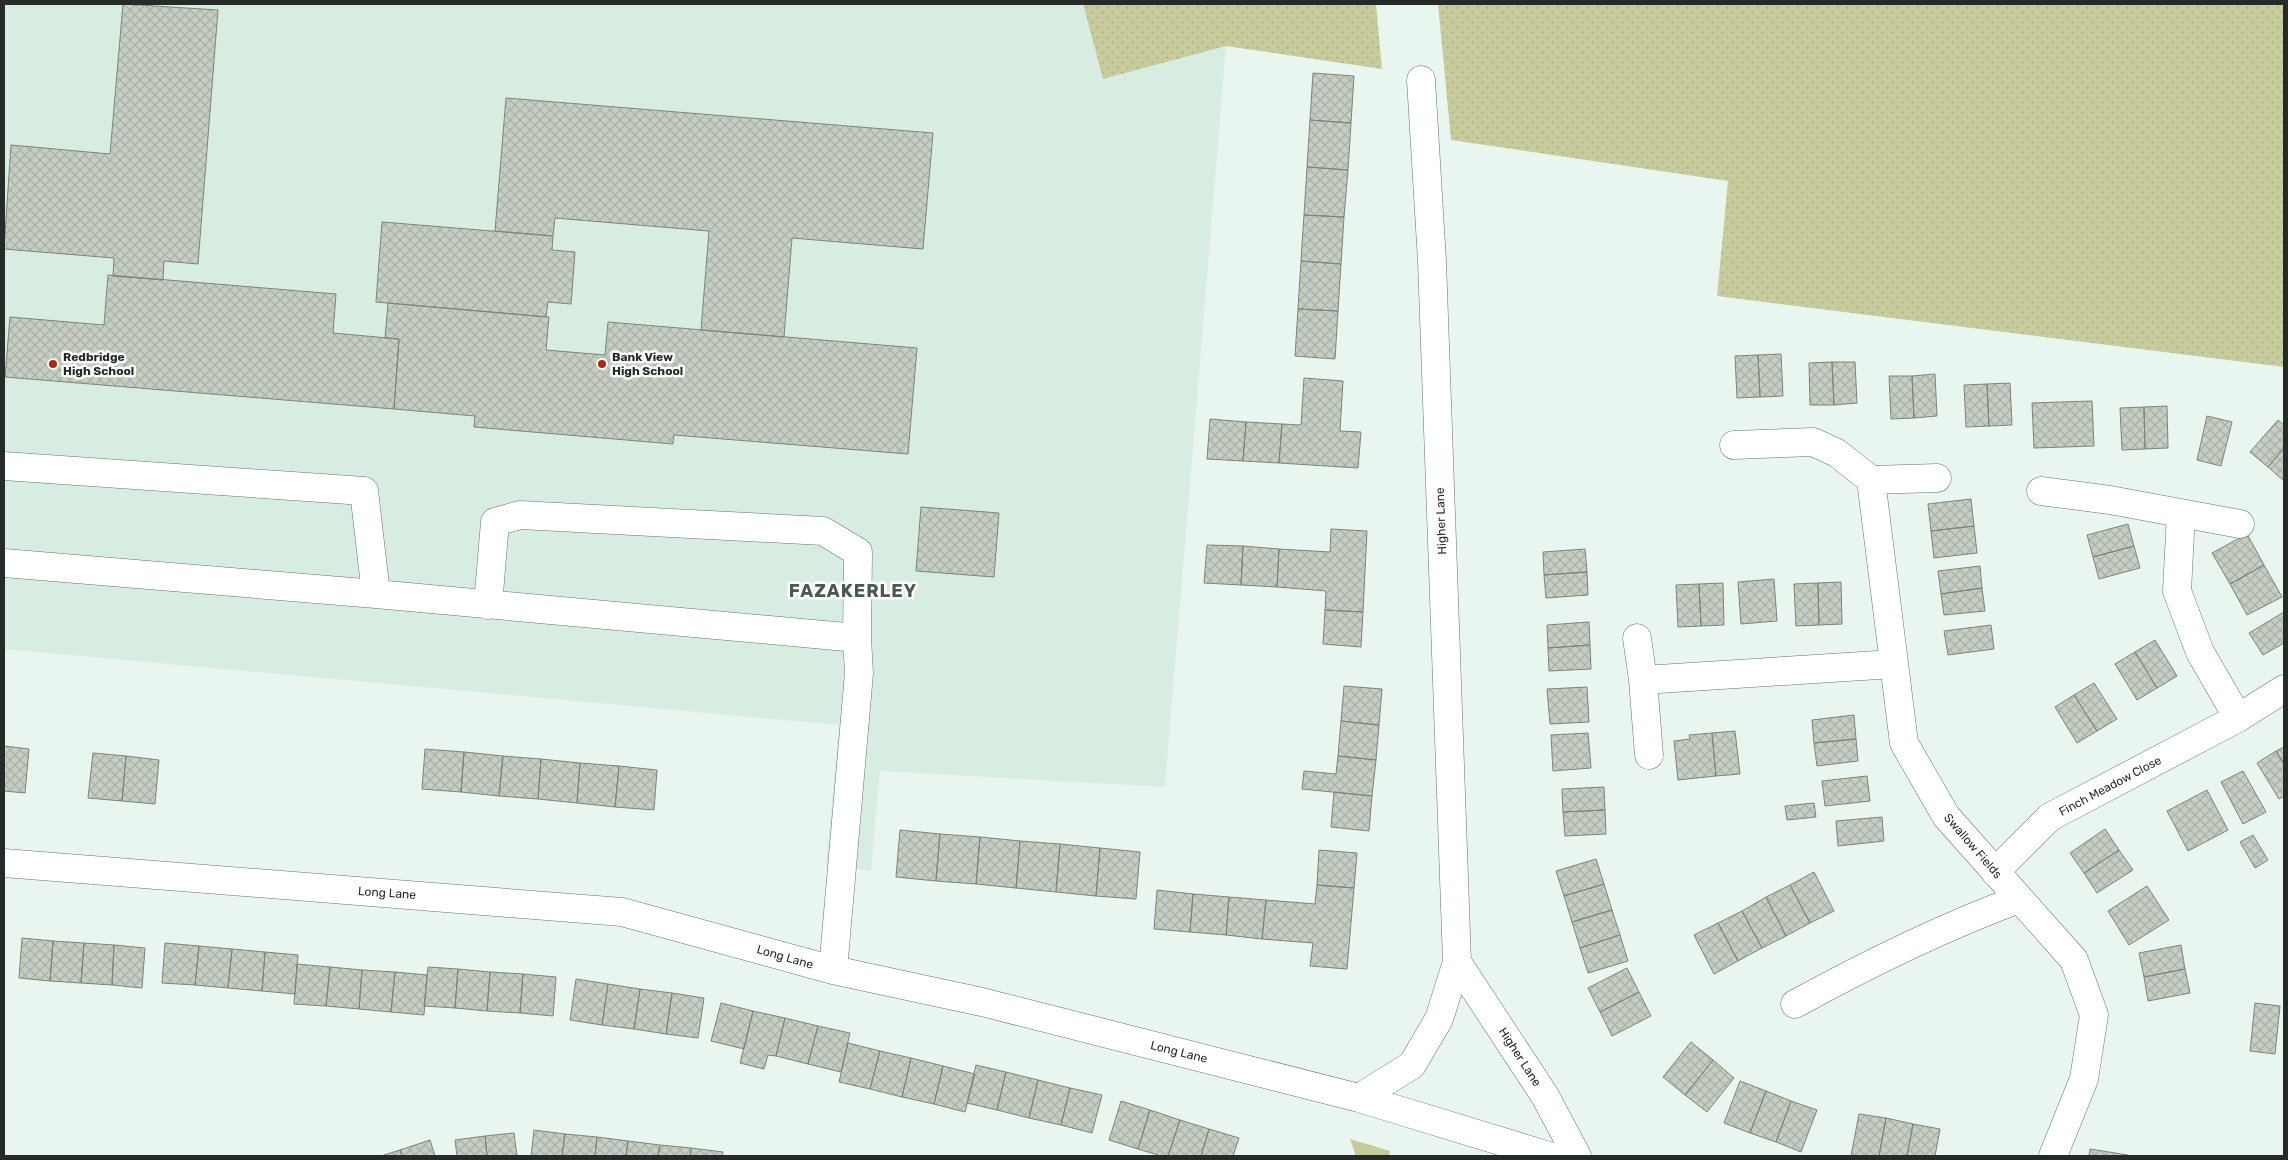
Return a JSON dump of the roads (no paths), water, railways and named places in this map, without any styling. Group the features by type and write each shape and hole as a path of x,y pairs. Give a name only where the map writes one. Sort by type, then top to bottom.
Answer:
{"street":[{"name":"Higher Lane","path":"1359,1098 1412,1065 1439,1019 1457,962 1432,260 1421,80"},
{"path":"1734,445 1813,442 1837,453 1871,480 1937,478"},
{"path":"4,466 364,491 376,594"},
{"name":"Swallow Fields","path":"1871,480 1904,743 1946,816 2074,960 2094,1015 2084,1079 2053,1156"},
{"path":"2041,490 2110,500 2240,524"},
{"path":"2180,513 2177,591 2200,652 2238,718"},
{"path":"488,605 495,522 520,515 823,531 858,552 856,638 859,672 833,970"},
{"path":"4,563 376,594 856,638"},
{"path":"1637,638 1643,680 1649,755"},
{"path":"1643,680 1894,664"},
{"name":"Finch Meadow Close","path":"1995,872 2050,817 2238,718 2284,690"},
{"name":"Long Lane","path":"4,863 622,912 833,970 982,1002 1359,1098 1472,1146 1548,1156"},
{"path":"1795,1004 1880,958 1961,921 2019,899"},
{"name":"Higher Lane","path":"1457,962 1545,1096 1577,1156"}],"place":[{"name":"Redbridge High School","path":"53,364"},
{"name":"Bank View High School","path":"602,364"}],"district":[{"name":"FAZAKERLEY","path":"853,591"}]}
